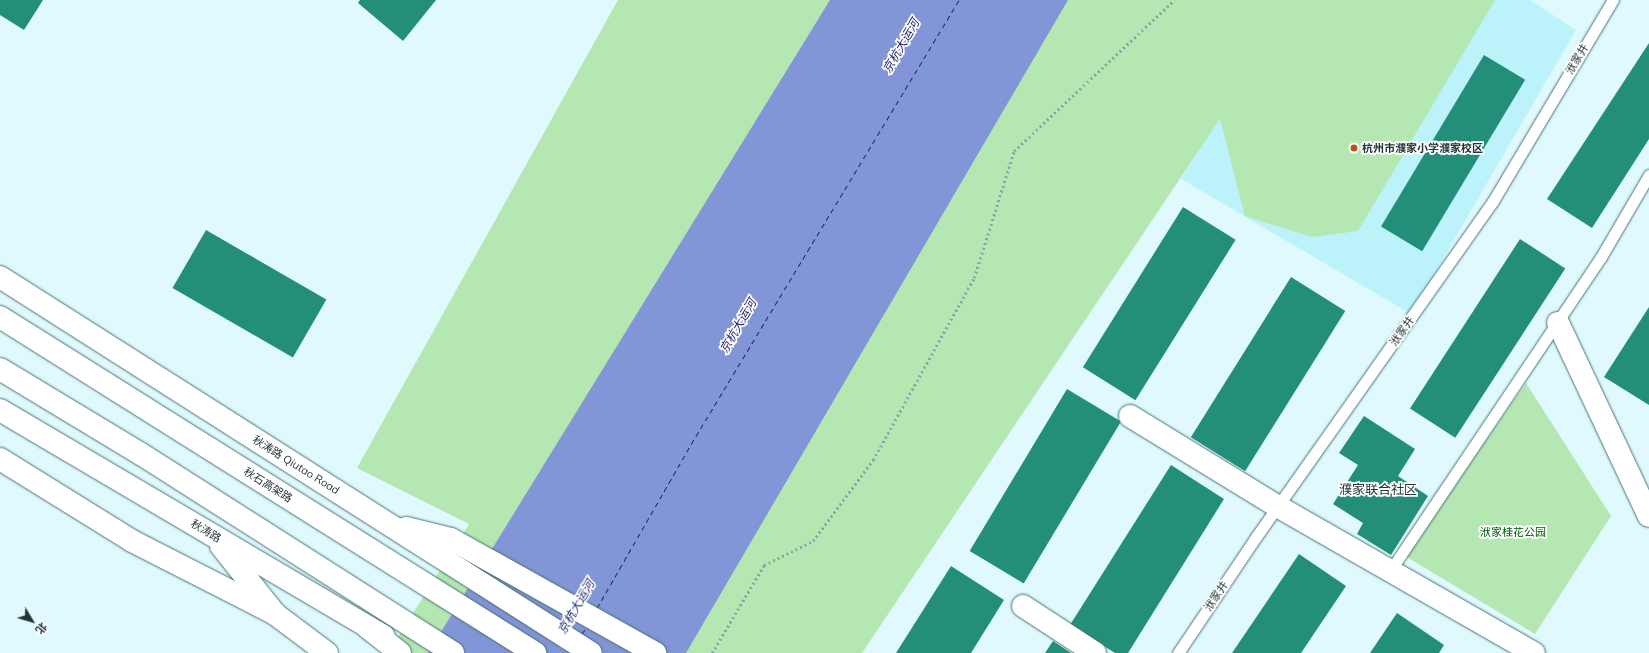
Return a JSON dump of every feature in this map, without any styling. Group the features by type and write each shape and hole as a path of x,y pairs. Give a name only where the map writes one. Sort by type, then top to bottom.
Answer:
{"main road":[{"name":"秋涛路 Qiutao Road","path":"0,277 591,653"},
{"name":"秋石高架路","path":"0,317 535,653"},
{"path":"1558,323 1646,500"},
{"path":"0,368 141,454 454,653"},
{"name":"秋涛路","path":"0,410 367,626 410,653"},
{"path":"1130,416 1278,506 1534,653"},
{"path":"0,459 132,541 275,614 327,653"},
{"path":"391,525 451,539 655,653"},
{"path":"211,534 275,614"},
{"path":"1023,606 1095,653"},
{"path":"367,626 400,653"}],"lane":[{"name":"洑家井","path":"1178,653 1278,506 1493,201 1613,0"},
{"path":"1390,571 1601,258 1649,175"}],"path":[{"path":"712,653 764,565 813,541 873,460 974,278 1014,151 1174,0"}],"shaded area":[{"name":"杭州市濮家小学濮家校区","path":"1293,0 1530,0 1576,30 1411,314 1181,179"}],"green space":[{"path":"618,0 1495,0 1358,231 1312,237 1245,216 1220,119 862,653 388,653 469,524 357,468"},
{"name":"洑家桂花公园","path":"1526,383 1611,516 1535,634 1405,556"}],"water":[{"name":"京杭大运河","path":"830,0 1068,0 686,653 428,653"}],"building":[{"path":"0,0 43,0 24,30 0,15"},
{"path":"360,0 436,0 403,41 358,3"},
{"path":"1649,43 1649,139 1592,228 1547,199"},
{"path":"1484,55 1525,80 1422,251 1381,226"},
{"path":"1183,207 1236,240 1135,400 1083,367"},
{"path":"206,230 326,299 293,358 173,288"},
{"path":"1520,239 1565,268 1455,438 1410,408"},
{"path":"1291,277 1345,311 1245,471 1191,437"},
{"path":"1649,307 1649,405 1604,377"},
{"path":"1067,389 1121,421 1024,583 970,551"},
{"path":"1364,416 1415,449 1398,476 1428,496 1391,555 1357,534 1363,523 1333,504 1358,465 1339,453"},
{"path":"1171,465 1224,499 1128,653 1115,653 1070,625"},
{"path":"1299,554 1346,586 1301,653 1232,653"},
{"path":"951,566 1004,600 971,653 896,653"},
{"path":"1397,613 1444,645 1439,653 1370,653"},
{"path":"1053,641 1071,653 1045,653"}],"ferry route":[{"path":"597,608 696,436 959,0"},
{"path":"582,634 587,626"}],"place":[{"name":"杭州市濮家小学濮家校区","path":"1354,148"}],"district":[{"name":"濮家联合社区","path":"1378,489"}]}
